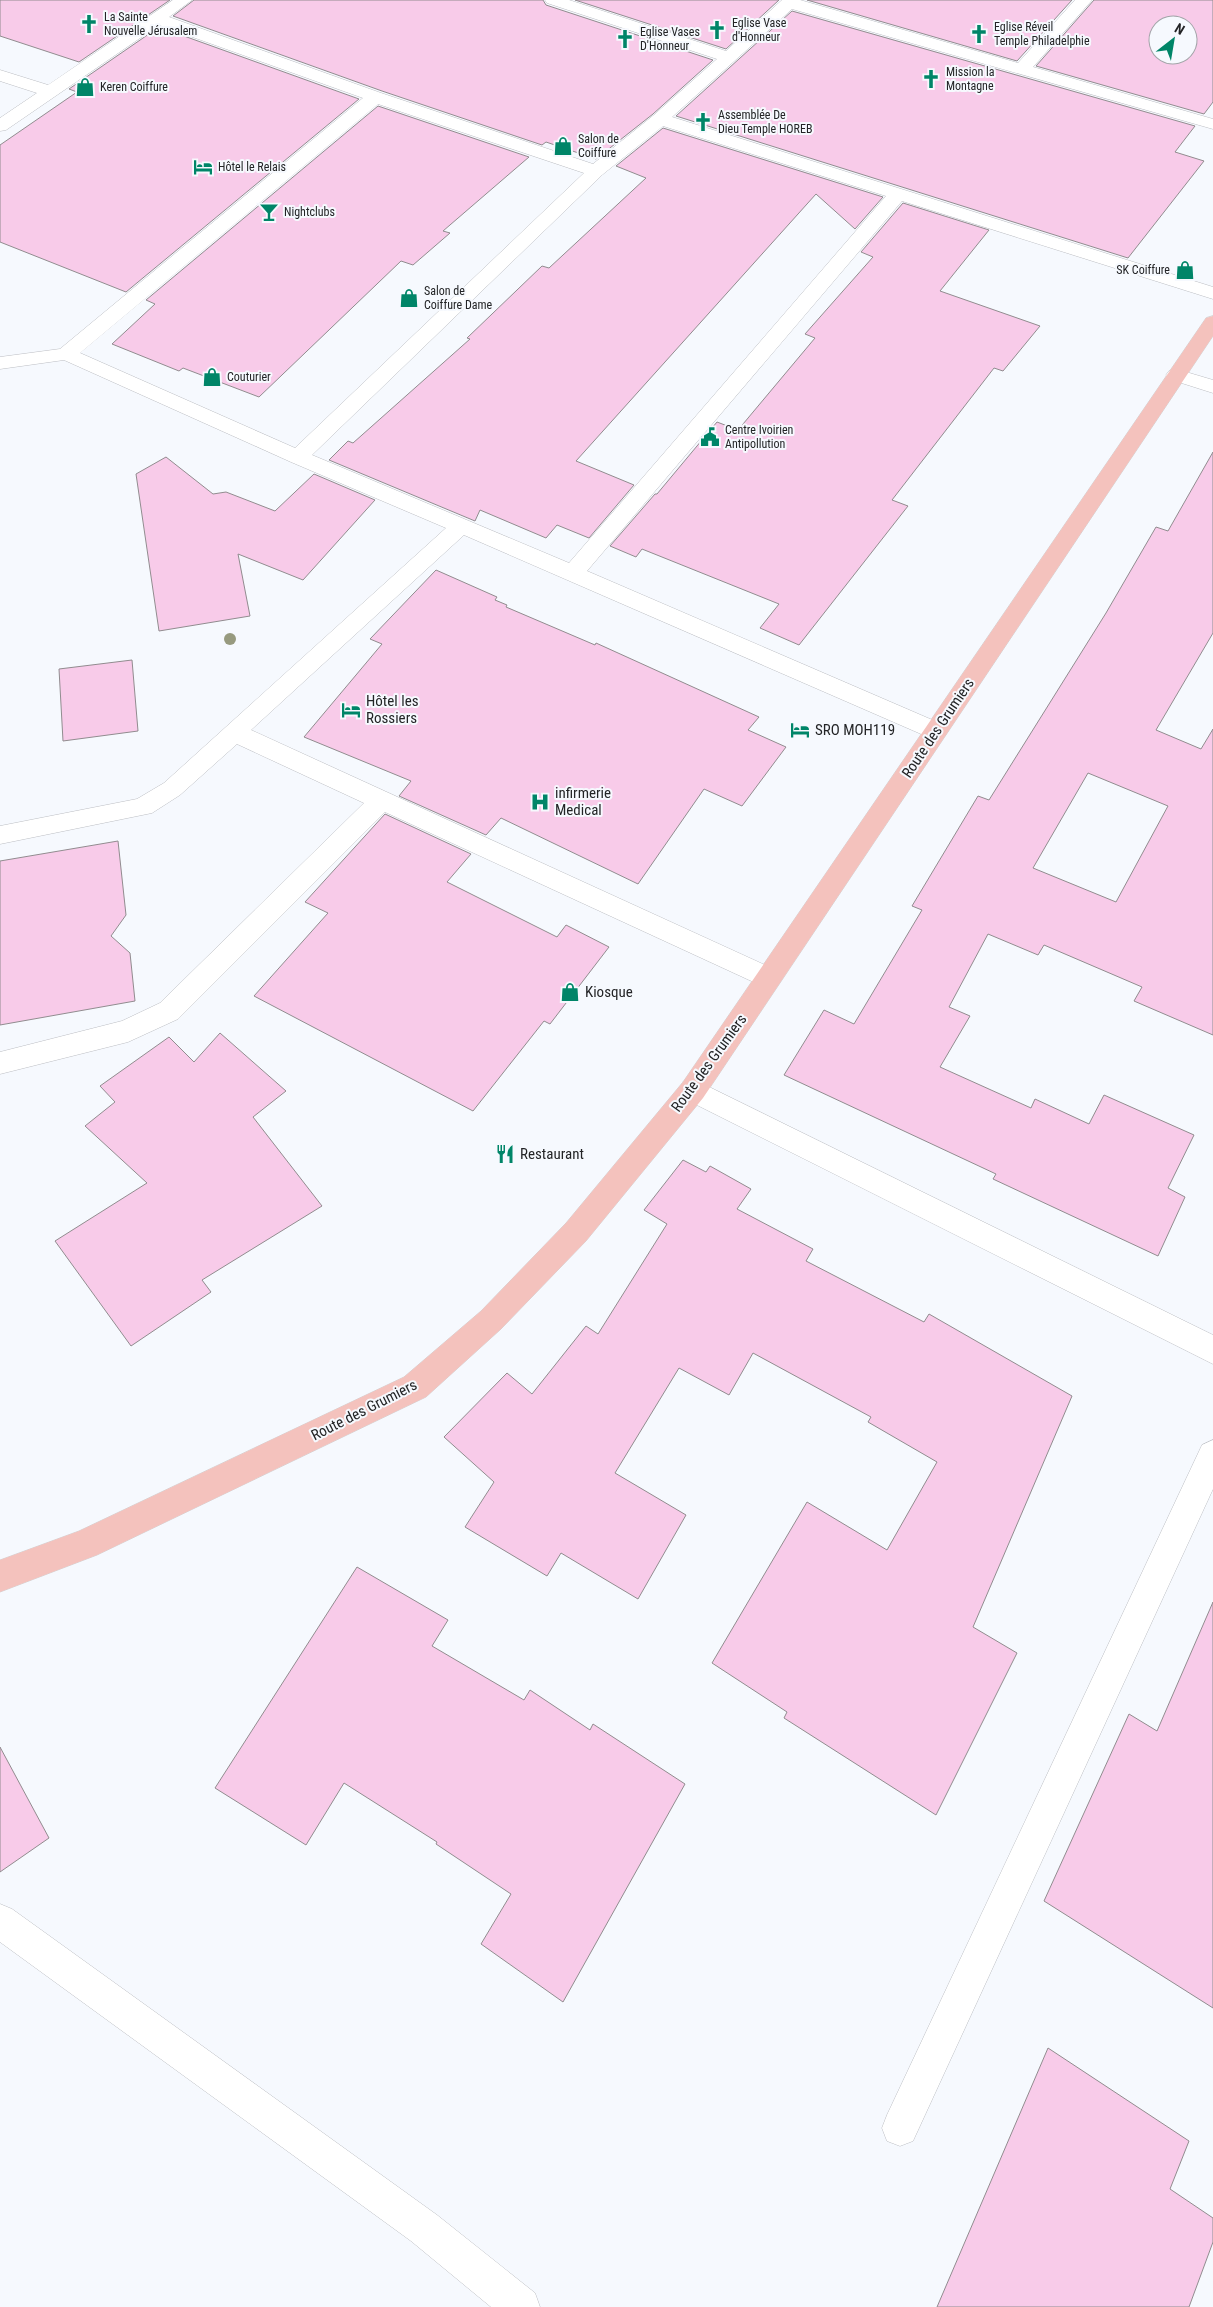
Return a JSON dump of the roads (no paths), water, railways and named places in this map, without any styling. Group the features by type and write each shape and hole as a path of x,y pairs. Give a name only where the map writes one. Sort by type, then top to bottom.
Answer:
{"main road":[{"name":"Route des Grumiers","path":"0,1576 86,1544 415,1387 491,1320 576,1232 693,1090 1213,322"}],"street":[{"path":"0,126 48,91 158,20 184,0"},
{"path":"553,0 729,57"},
{"path":"1022,69 1084,0"},
{"path":"298,457 596,171 660,119 791,1 1213,124"},
{"path":"158,20 375,97 596,171"},
{"path":"0,75 48,91"},
{"path":"66,354 375,97"},
{"path":"660,119 1213,293"},
{"path":"573,573 898,194"},
{"path":"0,363 66,354 298,457 573,573 936,731"},
{"path":"1176,375 1213,387"},
{"path":"0,835 143,807 172,789 462,526"},
{"path":"235,733 769,978"},
{"path":"0,1063 128,1030 169,1010 382,800"},
{"path":"693,1090 1213,1350"},
{"path":"900,2128 1213,1455"},
{"path":"0,1921 424,2228 521,2307"}],"place":[{"name":"La Sainte Nouvelle Jérusalem","path":"89,24"},
{"name":"Eglise Vase d'Honneur","path":"717,30"},
{"name":"Eglise Réveil Temple Philadelphie","path":"979,34"},
{"name":"Eglise Vases D'Honneur","path":"625,39"},
{"name":"Mission la Montagne","path":"931,79"},
{"name":"Keren Coiffure","path":"85,87"},
{"name":"Assemblée De Dieu Temple HOREB","path":"703,122"},
{"name":"Salon de Coiffure","path":"563,146"},
{"name":"Hôtel le Relais","path":"203,167"},
{"name":"Nightclubs","path":"269,212"},
{"name":"SK Coiffure","path":"1185,270"},
{"name":"Salon de Coiffure Dame","path":"409,298"},
{"name":"Couturier","path":"212,377"},
{"name":"Centre Ivoirien Antipollution","path":"710,437"},
{"name":"Hôtel les Rossiers","path":"351,710"},
{"name":"SRO MOH119","path":"800,730"},
{"name":"infirmerie Medical","path":"540,802"},
{"name":"Kiosque","path":"570,992"},
{"name":"Restaurant","path":"505,1154"}]}
